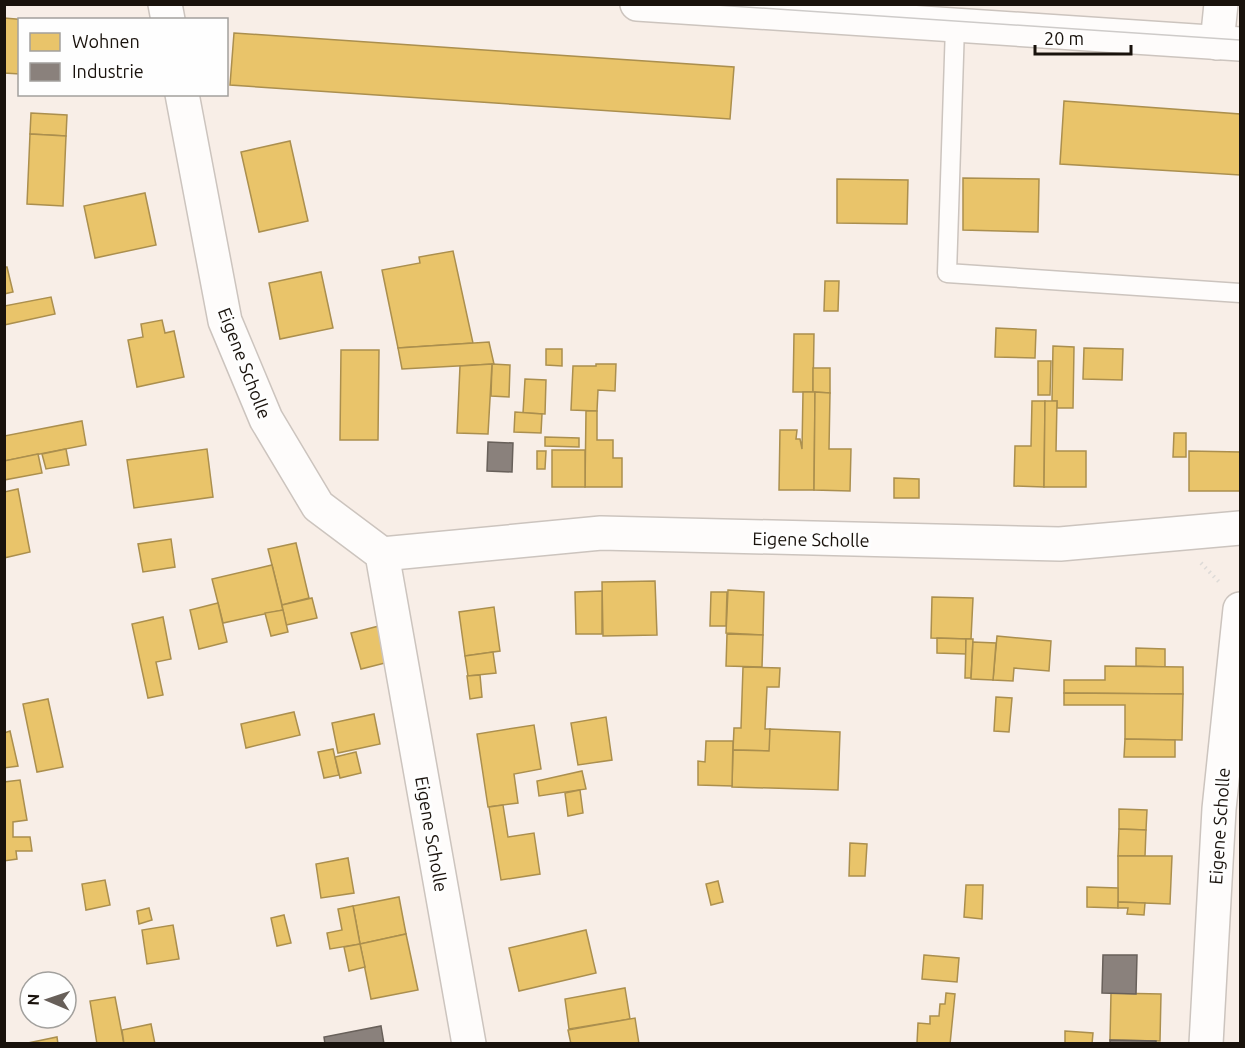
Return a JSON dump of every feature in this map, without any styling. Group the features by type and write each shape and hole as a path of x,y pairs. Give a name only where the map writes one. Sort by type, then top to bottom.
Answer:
{"street":[{"path":"637,4 1229,44 1221,4"},
{"name":"Eigene Scholle","path":"182,96 225,321 266,419 318,506 382,554 601,533 1060,544 1240,528"},
{"name":"Eigene Scholle","path":"382,554 469,1044"},
{"name":"Eigene Scholle","path":"1206,1044 1232,597"}],"lane":[{"path":"955,26 947,273 1240,294"}],"path":[{"path":"1199,562 1232,597"}],"building: Wohnen":[{"path":"4,18 18,19 18,74 4,73"},
{"path":"234,33 734,67 730,119 230,85"},
{"path":"1064,101 1240,114 1240,175 1060,164"},
{"path":"31,113 67,115 66,136 30,134"},
{"path":"30,134 66,136 63,206 27,204"},
{"path":"290,141 308,221 259,232 241,152"},
{"path":"963,178 1039,179 1038,232 963,230"},
{"path":"837,179 908,180 907,224 837,223"},
{"path":"145,193 156,245 95,258 84,206"},
{"path":"453,251 473,343 398,348 382,270 420,263 419,257"},
{"path":"4,267 7,267 13,292 4,294"},
{"path":"321,272 333,328 280,339 269,283"},
{"path":"825,281 839,281 838,311 824,311"},
{"path":"51,297 55,314 4,325 4,306"},
{"path":"162,320 165,333 174,331 184,377 137,387 128,340 143,337 141,324"},
{"path":"996,328 1036,330 1035,358 995,357"},
{"path":"794,334 814,334 813,392 793,392"},
{"path":"489,342 494,364 402,369 398,348"},
{"path":"1053,346 1074,347 1073,408 1057,408 1057,401 1052,401"},
{"path":"1084,348 1123,349 1122,380 1083,379"},
{"path":"546,349 562,349 562,366 546,365"},
{"path":"341,350 379,350 378,440 340,440"},
{"path":"1038,361 1051,361 1050,395 1038,395"},
{"path":"492,364 510,365 509,397 491,396"},
{"path":"492,364 488,434 457,433 460,366"},
{"path":"596,364 616,364 615,391 598,390 597,411 571,410 573,366 596,366"},
{"path":"813,368 830,368 830,393 813,392"},
{"path":"525,379 546,380 545,414 523,413"},
{"path":"803,392 815,392 814,490 779,490 780,430 797,430 796,439 800,439 802,449"},
{"path":"815,392 830,393 829,449 851,449 850,491 814,490"},
{"path":"1032,401 1045,401 1044,487 1014,486 1015,446 1031,446"},
{"path":"1045,401 1057,401 1056,451 1086,451 1086,487 1044,487"},
{"path":"586,411 597,411 597,440 613,440 613,458 622,458 622,487 585,487"},
{"path":"515,412 542,414 541,433 514,432"},
{"path":"82,421 86,445 4,461 4,436"},
{"path":"1174,433 1186,433 1186,457 1173,457"},
{"path":"545,437 579,438 579,447 545,446"},
{"path":"66,449 69,465 46,469 42,454"},
{"path":"207,449 213,497 134,508 127,460"},
{"path":"552,450 585,450 585,487 552,487"},
{"path":"537,451 546,451 545,469 537,469"},
{"path":"1189,451 1240,452 1240,491 1189,491"},
{"path":"38,454 42,473 4,480 4,461"},
{"path":"894,478 919,479 919,498 894,498"},
{"path":"18,489 30,552 4,558 4,492"},
{"path":"171,539 175,567 143,572 138,544"},
{"path":"296,543 309,598 282,605 268,549"},
{"path":"272,565 283,610 223,623 212,579"},
{"path":"655,581 657,635 603,636 602,582"},
{"path":"728,590 764,592 763,635 726,633"},
{"path":"602,591 602,634 576,634 575,592"},
{"path":"711,592 727,592 726,626 710,626"},
{"path":"932,597 973,598 971,639 931,638"},
{"path":"312,598 317,618 286,625 282,605"},
{"path":"218,603 227,642 199,649 190,610"},
{"path":"494,607 500,651 465,656 459,612"},
{"path":"283,610 288,632 271,636 265,613"},
{"path":"163,617 171,659 156,662 163,695 148,698 132,624"},
{"path":"379,626 389,662 361,669 351,633"},
{"path":"727,634 763,635 762,667 726,666"},
{"path":"997,636 1051,641 1049,671 1014,668 1013,681 993,680"},
{"path":"937,638 966,639 966,654 937,653"},
{"path":"966,639 973,639 971,678 965,678"},
{"path":"973,642 996,643 993,680 971,679"},
{"path":"1136,648 1165,649 1165,667 1136,666"},
{"path":"493,652 496,673 468,676 465,656"},
{"path":"1105,666 1183,667 1183,694 1064,693 1064,680 1105,680"},
{"path":"743,667 780,668 779,687 767,687 765,729 770,729 770,751 733,750 734,728 741,728"},
{"path":"480,675 482,697 470,699 467,676"},
{"path":"1064,693 1183,694 1182,740 1125,739 1125,705 1064,705"},
{"path":"996,697 1012,698 1009,732 994,731"},
{"path":"48,699 63,767 37,772 23,704"},
{"path":"294,712 300,735 246,748 241,724"},
{"path":"374,714 380,744 338,753 332,723"},
{"path":"606,717 612,760 578,765 571,723"},
{"path":"534,725 541,769 514,774 518,803 488,807 477,734"},
{"path":"770,729 840,732 838,790 732,787 733,750 769,751"},
{"path":"10,731 18,766 4,768 4,733"},
{"path":"1125,739 1175,740 1175,757 1124,757"},
{"path":"706,741 733,741 732,786 698,785 698,761 705,762"},
{"path":"333,749 339,775 324,778 318,752"},
{"path":"356,752 361,773 340,778 335,757"},
{"path":"582,771 586,789 539,796 537,781"},
{"path":"20,780 27,820 13,822 13,837 30,837 32,851 16,851 17,859 4,861 4,782"},
{"path":"580,790 583,813 568,816 565,793"},
{"path":"503,805 508,837 534,833 540,874 501,880 489,807"},
{"path":"1119,809 1147,810 1146,830 1119,829"},
{"path":"1119,829 1146,830 1145,856 1118,856"},
{"path":"850,843 867,844 865,876 849,876"},
{"path":"1118,856 1172,856 1170,904 1118,902"},
{"path":"348,858 354,893 321,898 316,864"},
{"path":"105,880 110,905 86,910 82,884"},
{"path":"718,881 723,902 711,905 706,884"},
{"path":"966,885 983,885 982,919 964,917"},
{"path":"1087,887 1118,888 1118,908 1087,907"},
{"path":"399,897 406,934 360,944 353,906"},
{"path":"1118,902 1145,903 1144,915 1127,914 1128,908 1118,908"},
{"path":"353,906 360,944 330,949 327,933 342,930 338,909"},
{"path":"149,908 152,920 139,924 137,911"},
{"path":"284,915 291,943 277,946 271,918"},
{"path":"173,925 179,959 147,964 142,930"},
{"path":"586,930 596,973 519,991 509,948"},
{"path":"406,934 418,990 371,999 360,944"},
{"path":"360,944 365,967 349,971 344,947"},
{"path":"924,955 959,958 957,982 922,979"},
{"path":"625,988 630,1019 569,1029 565,999"},
{"path":"946,993 955,994 950,1044 917,1043 918,1023 930,1024 930,1016 939,1016 940,1004 945,1004"},
{"path":"1111,993 1161,994 1160,1041 1110,1040"},
{"path":"115,997 124,1044 97,1044 90,1001"},
{"path":"635,1018 639,1044 571,1044 568,1030"},
{"path":"151,1024 155,1044 124,1044 122,1030"},
{"path":"1065,1031 1093,1033 1092,1044 1065,1044"},
{"path":"57,1037 58,1044 23,1044"}],"building: Industrie":[{"path":"488,442 513,443 512,472 487,471"},
{"path":"1103,955 1137,955 1136,994 1102,993"},
{"path":"381,1026 384,1044 325,1044 324,1037"},
{"path":"1110,1040 1156,1041 1156,1044 1110,1044"}],"tram line":[{"path":"701,4 1240,40"}]}
